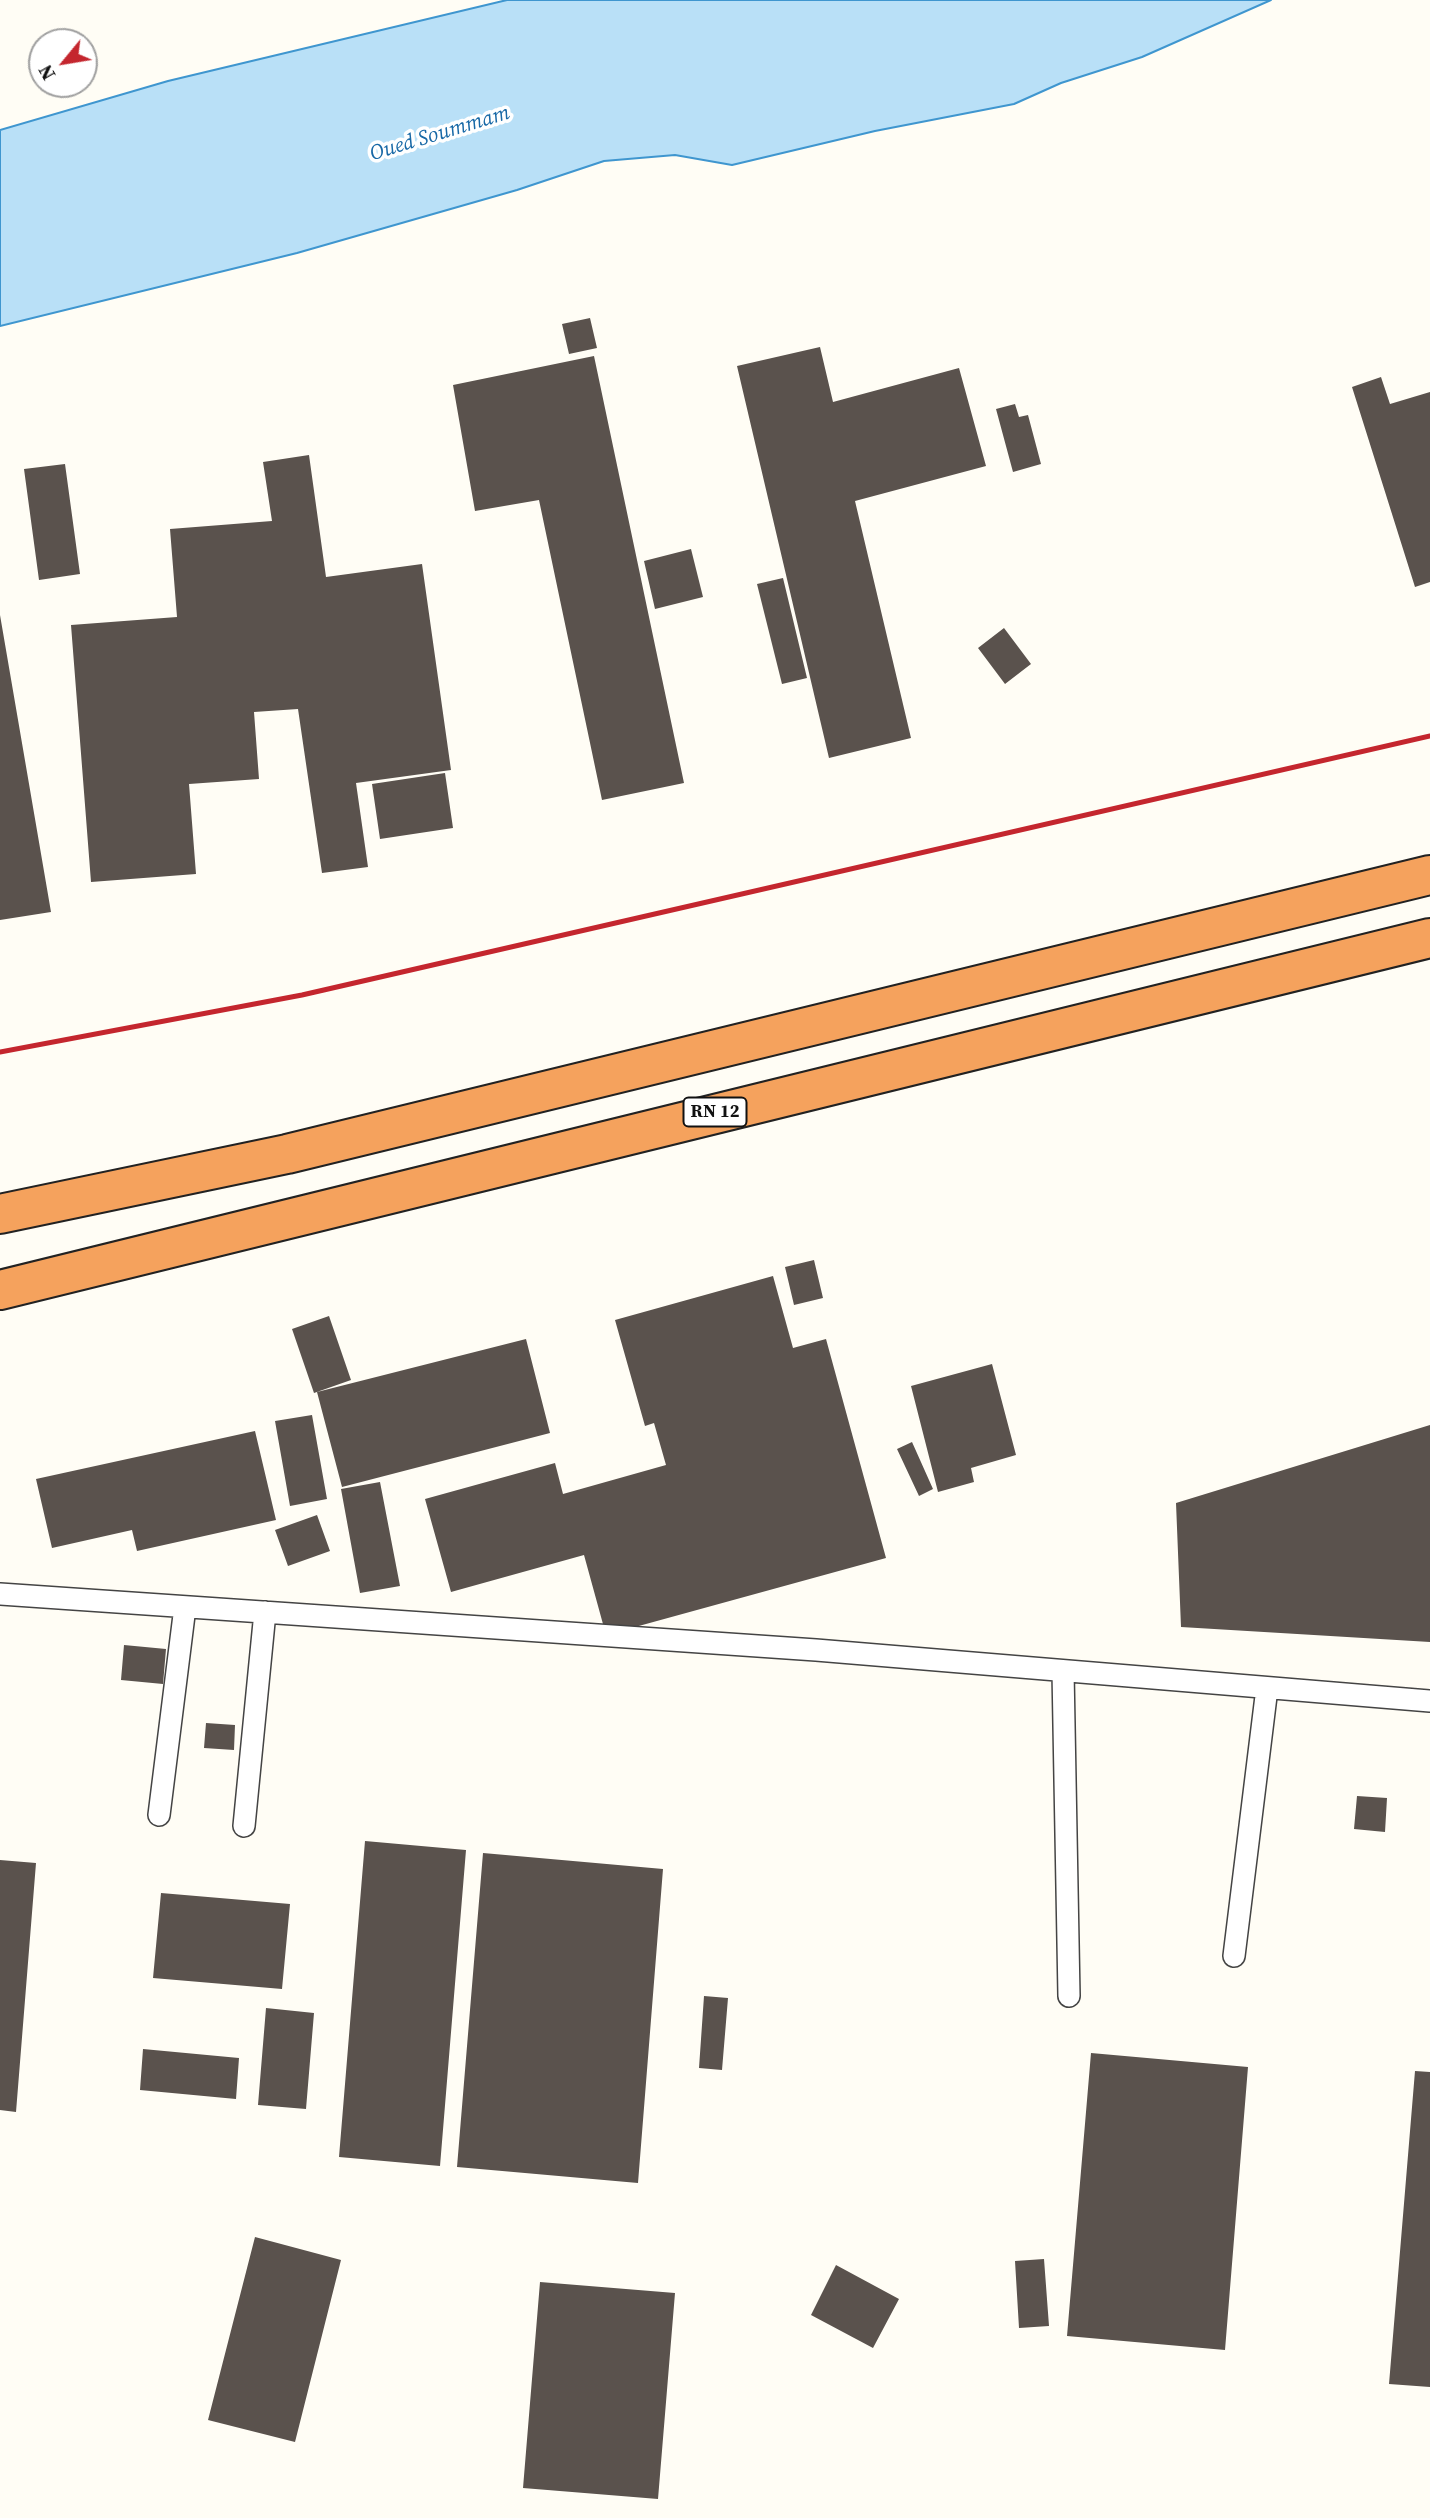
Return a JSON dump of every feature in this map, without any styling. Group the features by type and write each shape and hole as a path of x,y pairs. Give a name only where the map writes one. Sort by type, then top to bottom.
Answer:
{"highway":[{"path":"0,1214 287,1154 1430,875"},
{"name":"RN 12","path":"0,1290 1430,938"}],"lane":[{"path":"0,1594 816,1650 1430,1701"},
{"path":"159,1815 185,1607"},
{"path":"244,1826 265,1612"},
{"path":"1063,1671 1069,1996"},
{"path":"1234,1956 1267,1688"}],"water":[{"name":"Oued Soummam","path":"507,0 1271,0 1142,57 1061,83 1014,104 875,131 732,165 675,155 604,161 517,190 297,253 0,326 0,130 168,81"}],"building":[{"path":"590,318 597,348 569,354 562,324"},
{"path":"820,347 833,402 959,368 986,466 855,501 911,738 829,758 737,366"},
{"path":"594,356 684,783 602,800 539,500 475,511 453,385"},
{"path":"1381,377 1390,404 1430,392 1430,582 1415,587 1352,387"},
{"path":"1015,404 1019,417 1028,415 1041,464 1013,472 996,409"},
{"path":"309,455 326,577 422,564 451,770 356,783 368,867 322,873 298,709 254,712 259,779 189,784 196,874 91,882 71,625 177,617 170,529 272,521 263,462"},
{"path":"65,464 80,574 39,580 24,469"},
{"path":"691,549 703,597 655,609 644,561"},
{"path":"783,578 807,678 782,684 757,584"},
{"path":"0,615 51,912 0,920"},
{"path":"1004,628 1031,664 1005,684 978,648"},
{"path":"445,773 453,828 380,839 372,784"},
{"path":"814,1260 823,1298 794,1305 785,1267"},
{"path":"773,1276 793,1348 826,1339 886,1558 606,1635 584,1555 451,1592 425,1499 555,1463 563,1494 666,1465 654,1423 645,1426 615,1320"},
{"path":"329,1316 351,1380 314,1393 292,1329"},
{"path":"526,1339 550,1433 342,1487 317,1392"},
{"path":"992,1364 1016,1455 971,1468 974,1482 938,1492 911,1386"},
{"path":"312,1415 327,1499 290,1506 275,1421"},
{"path":"1430,1425 1430,1642 1181,1627 1176,1503"},
{"path":"255,1431 276,1520 137,1551 132,1530 52,1548 36,1479"},
{"path":"912,1442 933,1489 919,1496 897,1449"},
{"path":"380,1482 400,1586 360,1593 341,1489"},
{"path":"317,1515 330,1551 288,1566 275,1530"},
{"path":"124,1645 166,1649 163,1684 121,1680"},
{"path":"206,1723 235,1725 234,1750 204,1748"},
{"path":"1357,1796 1387,1798 1385,1832 1354,1829"},
{"path":"365,1841 466,1850 440,2166 339,2157"},
{"path":"483,1853 663,1869 638,2183 457,2167"},
{"path":"0,1860 36,1863 16,2112 0,2110"},
{"path":"161,1893 290,1904 282,1989 153,1978"},
{"path":"704,1996 728,1998 722,2070 699,2068"},
{"path":"266,2008 314,2013 306,2109 258,2105"},
{"path":"143,2049 239,2058 236,2099 140,2090"},
{"path":"1091,2053 1248,2067 1225,2350 1067,2336"},
{"path":"1415,2071 1430,2072 1430,2387 1389,2384"},
{"path":"255,2237 341,2260 295,2442 208,2420"},
{"path":"1044,2259 1049,2326 1019,2328 1015,2261"},
{"path":"836,2265 899,2299 873,2348 811,2315"},
{"path":"540,2282 675,2293 658,2499 523,2488"}],"railway":[{"path":"0,1052 302,995 1430,736"}]}
